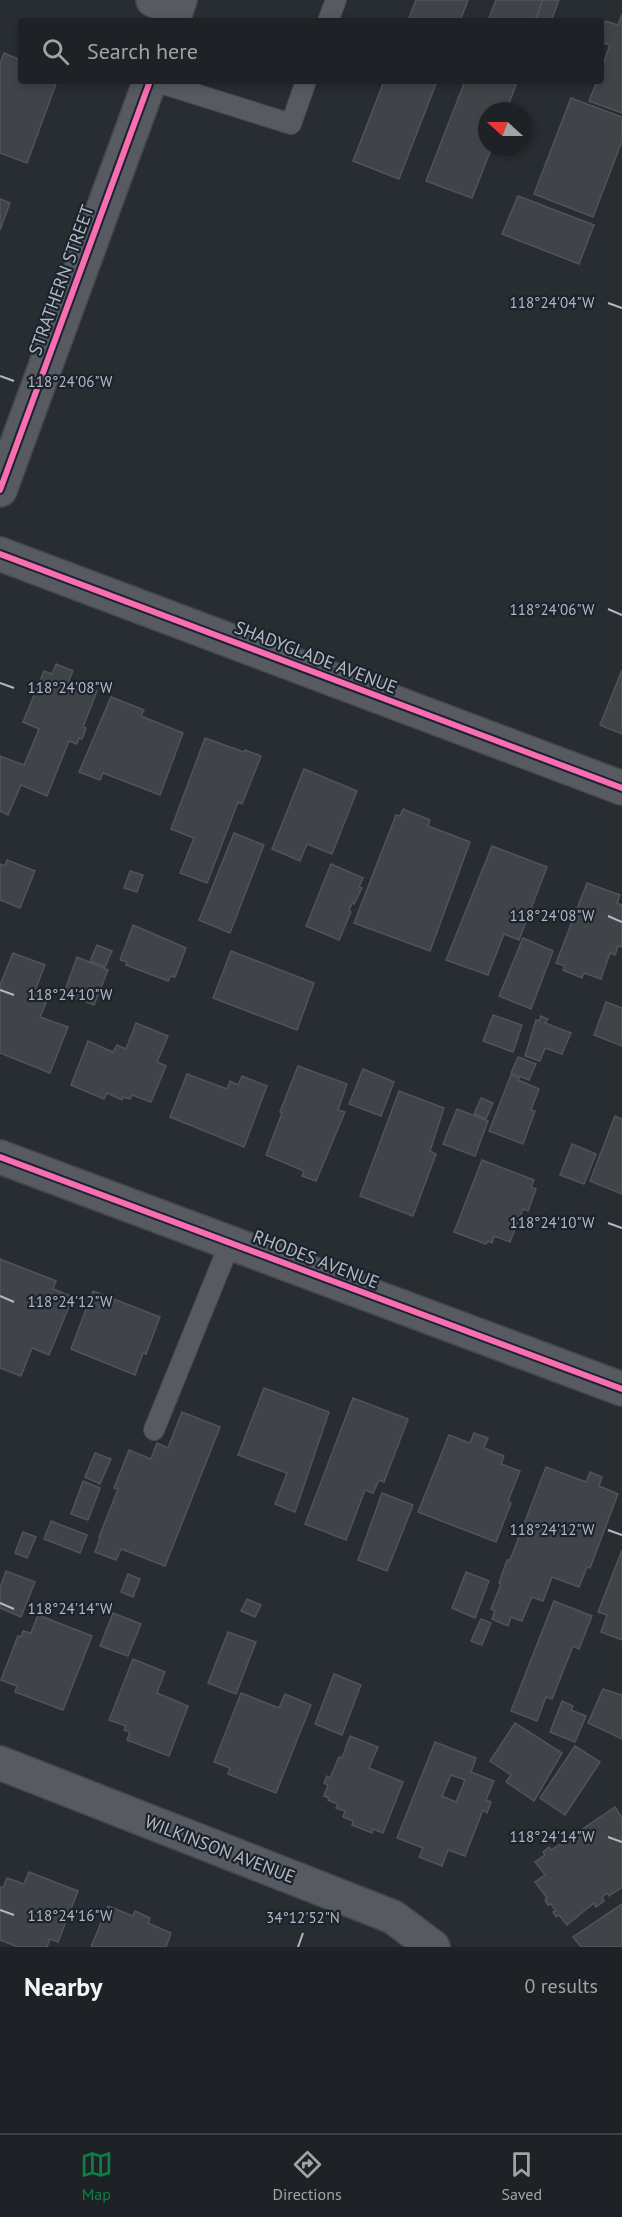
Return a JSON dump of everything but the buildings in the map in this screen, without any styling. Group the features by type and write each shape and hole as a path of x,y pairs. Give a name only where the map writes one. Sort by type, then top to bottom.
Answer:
{"street":[{"name":"STRATHERN STREET","path":"0,490 151,84"},
{"name":"SHADYGLADE AVENUE","path":"0,554 622,788"},
{"name":"RHODES AVENUE","path":"0,1157 622,1389"},
{"name":"WILKINSON AVENUE","path":"0,1763 393,1917 433,1947"}],"lane":[{"path":"329,18 336,0"},
{"path":"162,84 291,124 305,84"},
{"path":"154,1430 230,1243"}],"cycle path":[{"path":"0,490 149,84"},
{"path":"0,554 622,788"},
{"path":"0,1157 622,1389"}]}
